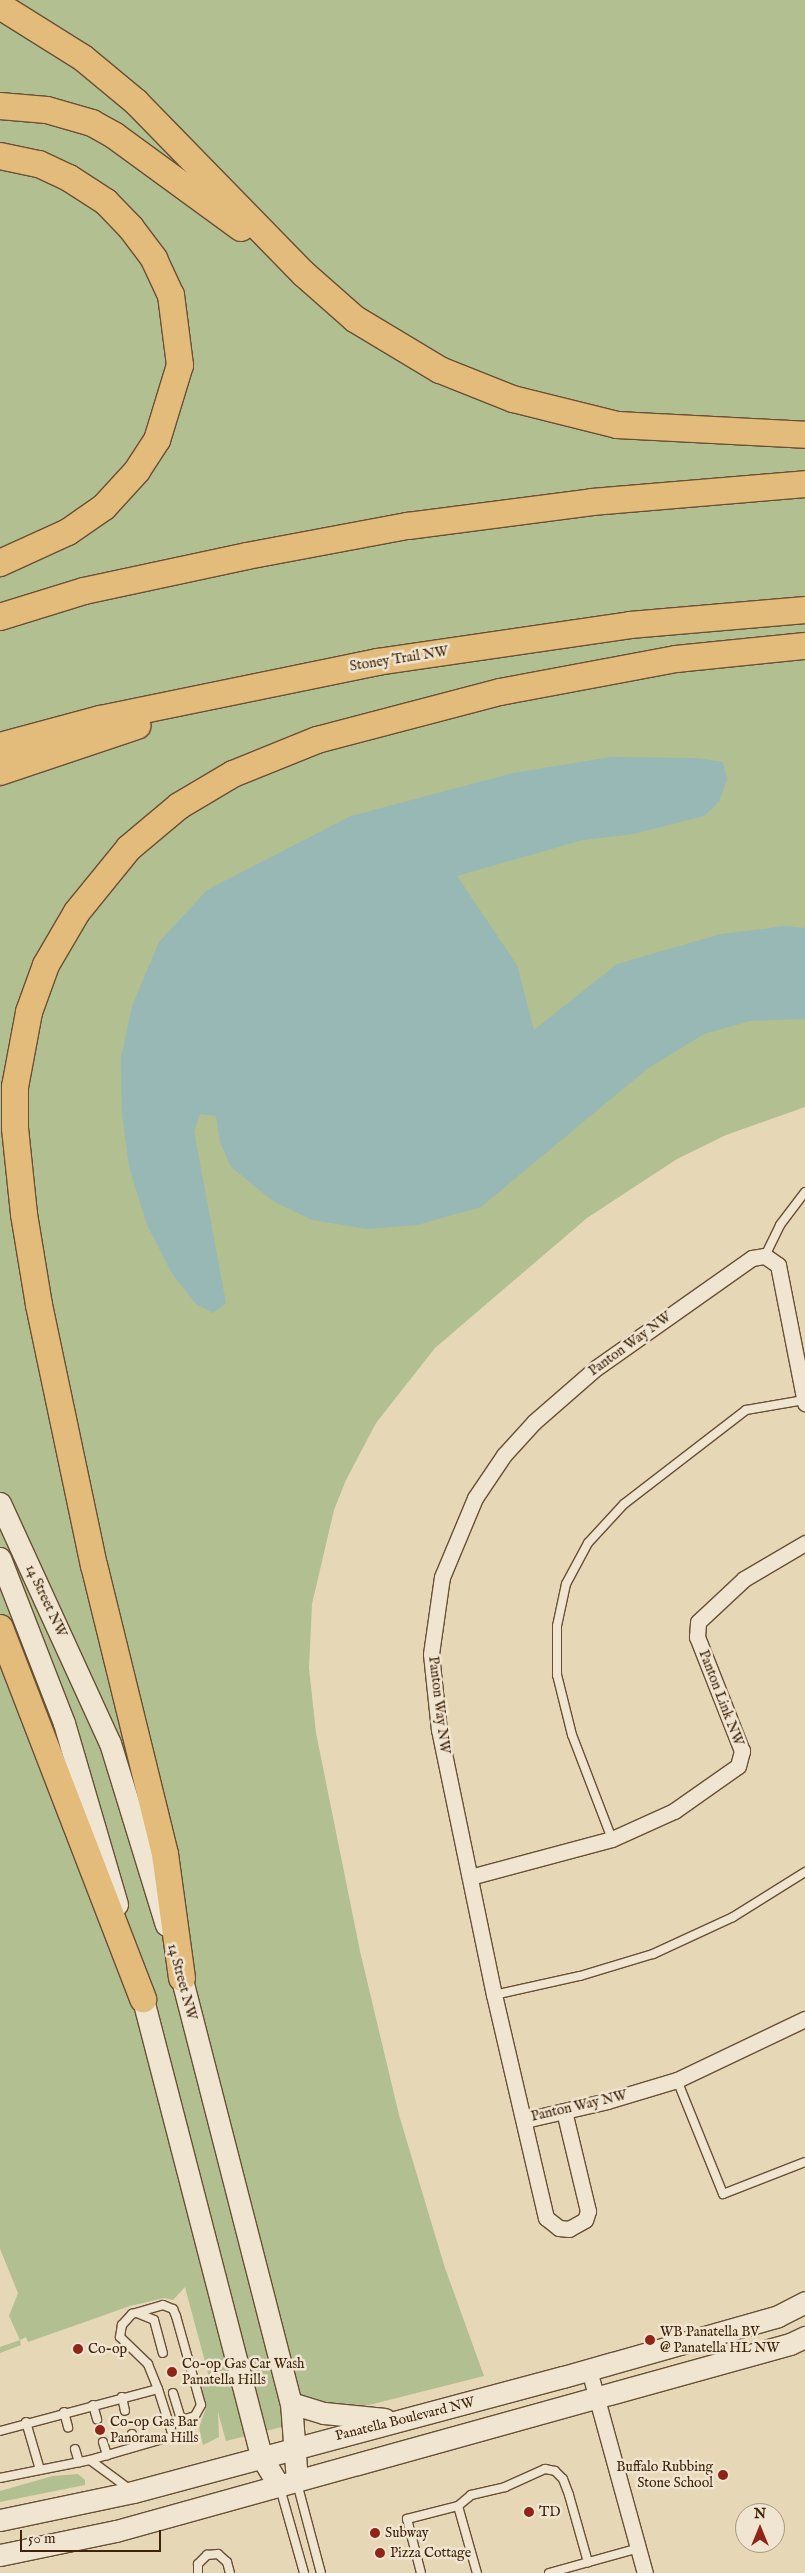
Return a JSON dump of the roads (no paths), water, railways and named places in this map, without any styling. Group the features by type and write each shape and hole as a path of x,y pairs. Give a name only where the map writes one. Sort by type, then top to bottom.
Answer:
{"highway":[{"path":"0,6 84,58 136,102 304,274 355,319 440,370 513,399 617,424 805,435"},
{"path":"0,106 68,115 115,136 304,274"},
{"path":"0,156 39,164 70,178 106,202 131,228 154,259 170,295 180,365 157,440 137,471 104,507 68,532 0,563"},
{"path":"0,617 104,587 408,526 592,502 805,484"},
{"name":"Stoney Trail NW","path":"0,746 100,719 268,682 377,662 630,625 805,610"},
{"path":"182,1978 165,1854 94,1566 39,1305 24,1214 15,1128 15,1087 28,1012 46,965 77,912 129,848 179,806 233,774 317,740 500,692 676,659 805,646"},
{"path":"0,772 268,682"},
{"path":"0,1628 143,1999"}],"street":[{"path":"765,1256 778,1265 805,1402"},
{"name":"Panton Way NW","path":"765,1256 752,1258 596,1368 534,1422 504,1455 475,1498 442,1577 431,1654 439,1730 494,1995 525,2120 677,2080 805,2019"},
{"name":"14 Street NW","path":"0,1503 110,1743 182,1978 290,2403 294,2447 288,2484"},
{"name":"Panton Link NW","path":"470,1876 612,1839 674,1811 738,1766 742,1752 697,1637 698,1622 744,1578 805,1543"},
{"name":"14 Street NW","path":"0,1558 38,1651 81,1775 143,1999 261,2456 288,2484"},
{"path":"525,2120 546,2218 559,2228 569,2229 585,2220 588,2212 564,2111"},
{"name":"Panatella Boulevard NW","path":"0,2520 133,2492 294,2447 589,2370 778,2316 805,2302"},
{"name":"Panatella Boulevard NW","path":"0,2555 116,2531 790,2344 805,2337"},
{"path":"589,2370 646,2573"},
{"path":"290,2403 324,2413 402,2420"}],"lane":[{"path":"765,1256 780,1225 805,1192"},
{"path":"612,1839 572,1735 557,1675 557,1626 566,1584 588,1543 624,1504 746,1410 805,1402"},
{"path":"494,1995 580,1976 653,1954 733,1917 805,1872"},
{"path":"677,2080 723,2194 805,2162"},
{"path":"0,2478 90,2460 173,2436 169,2424 158,2388 148,2364 120,2337 126,2318 135,2312 163,2306 173,2309 176,2316 201,2405 195,2416 169,2424"},
{"path":"135,2312 154,2320 163,2353"},
{"path":"0,2432 26,2422 158,2388"},
{"path":"174,2393 181,2420"},
{"path":"122,2397 126,2411"},
{"path":"92,2405 97,2419"},
{"path":"64,2412 68,2427"},
{"path":"26,2422 40,2470"},
{"path":"132,2434 135,2447"},
{"path":"103,2442 107,2455"},
{"path":"75,2449 78,2462"},
{"path":"90,2460 133,2492"},
{"path":"421,2573 407,2519 458,2506 471,2495 505,2487 545,2469 555,2471 563,2479 588,2562"},
{"path":"288,2484 304,2573"},
{"path":"288,2484 321,2573"},
{"path":"458,2506 477,2573"},
{"path":"549,2573 638,2548"},
{"path":"197,2573 198,2564 207,2555 218,2554 227,2562 230,2573"}],"water":[{"path":"611,757 697,758 723,762 727,779 719,802 704,816 634,834 583,840 457,876 517,965 534,1030 617,964 721,934 786,926 805,928 805,1019 750,1021 704,1034 647,1069 481,1207 417,1225 368,1229 312,1220 273,1201 231,1167 220,1142 216,1116 200,1114 194,1131 226,1303 213,1313 196,1304 171,1272 147,1225 129,1167 122,1113 121,1058 132,1006 159,942 207,890 351,816 513,773"}],"place":[{"name":"WB Panatella BV @ Panatella HL NW","path":"650,2340"},
{"name":"Co-op","path":"78,2349"},
{"name":"Co-op Gas Car Wash Panatella Hills","path":"172,2372"},
{"name":"Co-op Gas Bar Panorama Hills","path":"100,2430"},
{"name":"Buffalo Rubbing Stone School","path":"723,2475"},
{"name":"TD","path":"529,2512"},
{"name":"Subway","path":"375,2533"},
{"name":"Pizza Cottage","path":"380,2553"}]}
